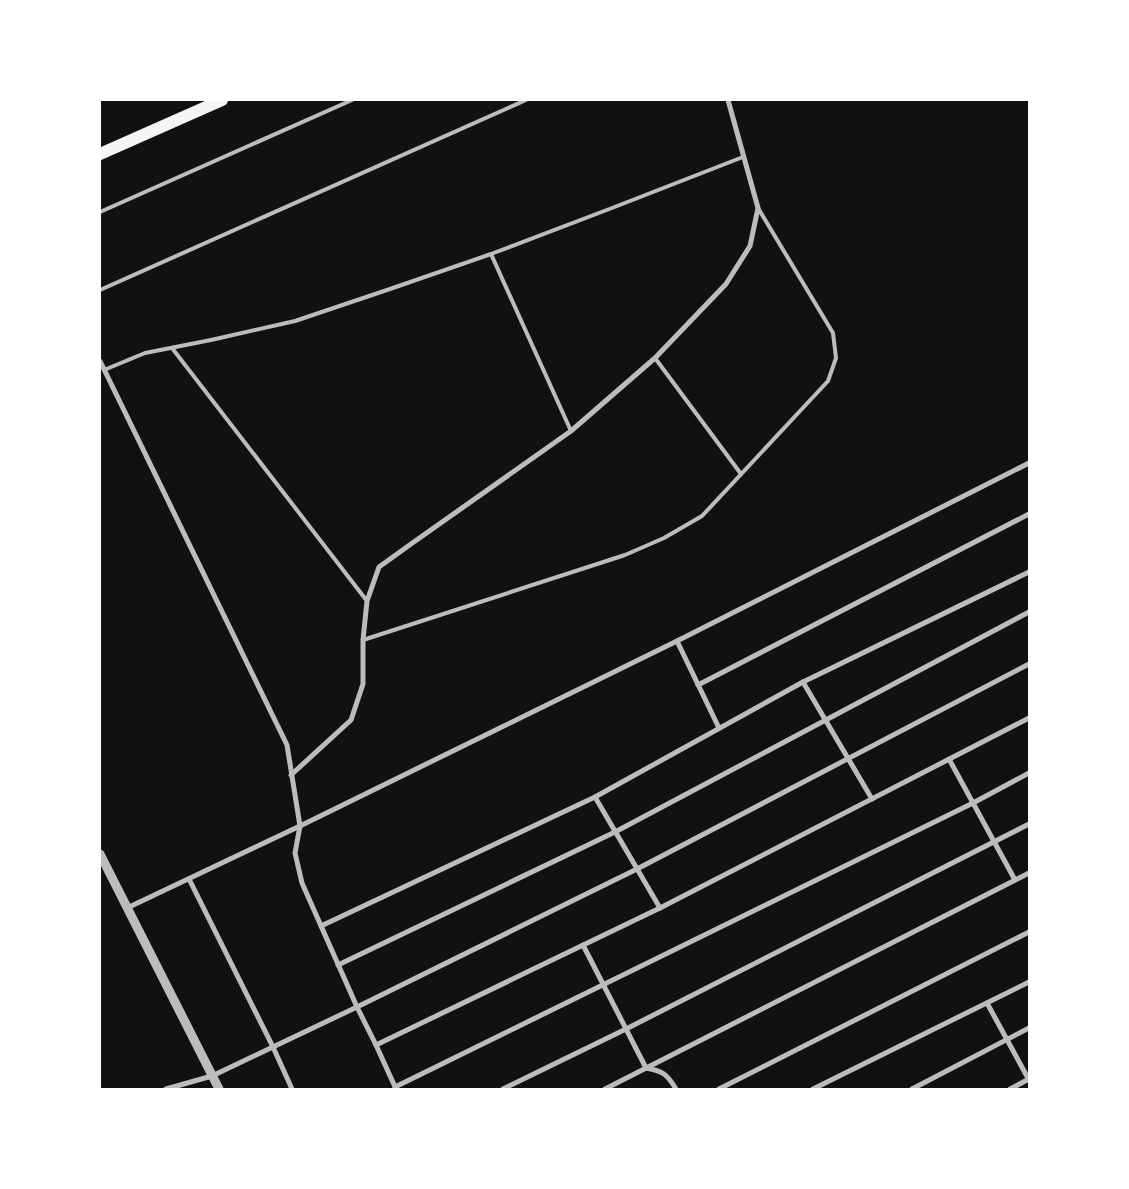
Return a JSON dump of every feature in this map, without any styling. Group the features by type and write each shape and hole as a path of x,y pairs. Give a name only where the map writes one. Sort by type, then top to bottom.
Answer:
{"main road":[{"path":"100,154 222,100"}],"street":[{"path":"291,775 351,720 363,684 363,640 367,601 379,567 571,431 655,358 726,284 750,246 758,208 728,100"},
{"path":"100,361 286,745 300,826 295,853 302,883 357,1007 396,1088 1029,773"},
{"path":"128,908 677,641 1029,463"},
{"path":"698,685 1029,514"},
{"path":"321,926 595,797 803,682 1029,572"},
{"path":"338,965 615,832 1029,612"},
{"path":"677,641 719,728"},
{"path":"166,1089 212,1076 357,1007 637,869 1029,664"},
{"path":"803,682 872,799"},
{"path":"376,1045 660,908 1029,718"},
{"path":"948,759 1015,880"},
{"path":"595,797 660,908"},
{"path":"503,1089 626,1029 1029,824"},
{"path":"100,854 219,1089"},
{"path":"605,1089 1029,873"},
{"path":"189,879 292,1089"},
{"path":"719,1089 1029,932"},
{"path":"583,945 646,1068"},
{"path":"813,1089 1029,982"},
{"path":"987,1003 1029,1080 1010,1089"},
{"path":"912,1089 1029,1028"},
{"path":"646,1068 659,1070 670,1079 676,1089"}],"lane":[{"path":"100,212 352,100"},
{"path":"100,290 526,100"},
{"path":"104,370 145,353 295,321 390,290 491,254 743,157"},
{"path":"363,640 625,554 664,538 702,516 828,382 836,358 833,333 758,208"},
{"path":"491,254 571,431"},
{"path":"172,348 367,601"},
{"path":"655,358 741,474"}]}
